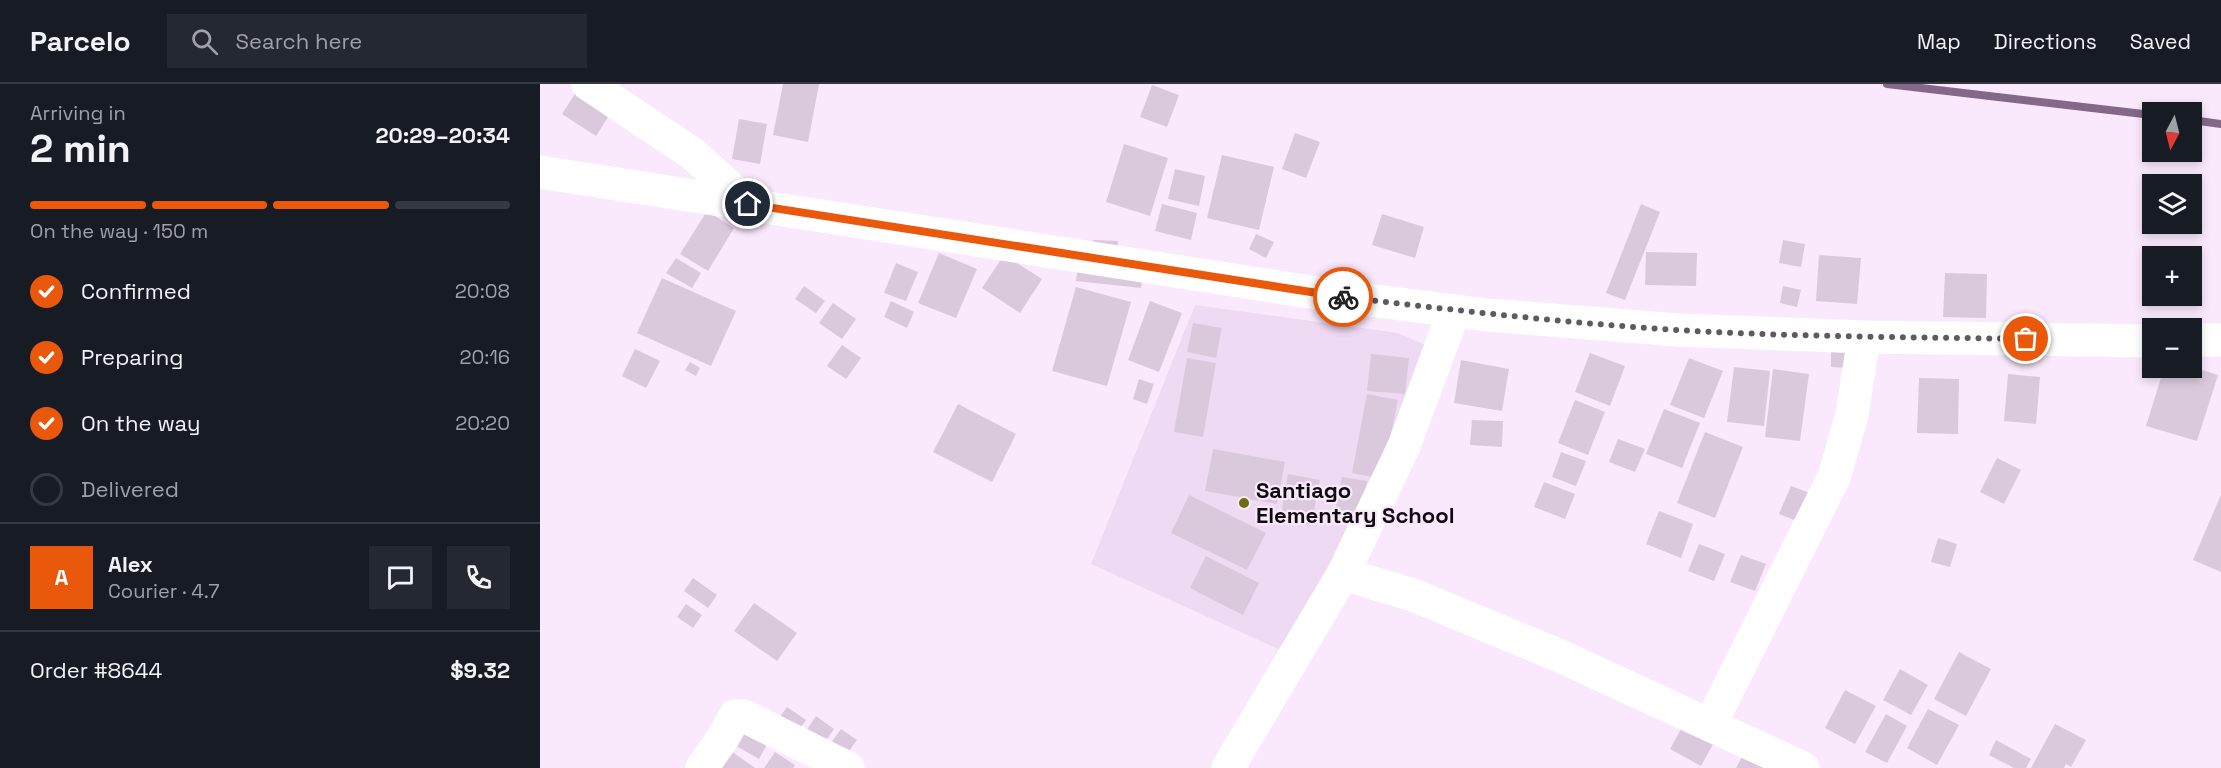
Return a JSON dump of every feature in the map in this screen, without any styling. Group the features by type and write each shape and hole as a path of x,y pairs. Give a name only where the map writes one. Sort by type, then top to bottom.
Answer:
{"street":[{"path":"588,84 693,154 748,204"},
{"path":"540,172 1329,295 1454,310 1678,330 1863,337 2142,341"},
{"path":"1228,768 1343,574 1404,446 1454,310"},
{"path":"1710,725 1834,477 1852,415 1863,337"},
{"path":"2202,340 2221,340"},
{"path":"1343,574 1413,595 1560,656 1803,768"},
{"path":"702,768 735,716 744,716 848,768"}],"shaded area":[{"name":"Santiago Elementary School","path":"1195,305 1398,333 1425,345 1385,479 1289,654 1091,564"}],"building":[{"path":"783,84 819,84 808,142 773,135"},
{"path":"1152,85 1179,95 1167,127 1140,117"},
{"path":"578,89 612,111 596,136 562,114"},
{"path":"739,119 767,124 760,164 732,159"},
{"path":"1295,133 1320,142 1306,178 1282,169"},
{"path":"1124,144 1168,158 1150,216 1106,202"},
{"path":"1222,155 1274,167 1259,230 1207,218"},
{"path":"1175,169 1205,176 1199,206 1168,199"},
{"path":"1162,204 1197,213 1191,240 1155,231"},
{"path":"1641,204 1660,212 1625,300 1606,293"},
{"path":"707,211 734,228 708,271 680,254"},
{"path":"1382,214 1424,227 1415,258 1372,245"},
{"path":"1256,234 1274,242 1266,258 1249,249"},
{"path":"1093,240 1118,241 1117,251 1093,250"},
{"path":"1783,240 1805,244 1801,267 1779,263"},
{"path":"1646,252 1697,253 1696,286 1645,285"},
{"path":"939,253 977,269 956,318 918,303"},
{"path":"1004,255 1042,279 1020,313 982,288"},
{"path":"1819,255 1861,258 1857,304 1816,301"},
{"path":"676,258 701,273 692,288 666,273"},
{"path":"896,263 918,272 906,301 884,293"},
{"path":"1078,264 1143,272 1141,288 1076,281"},
{"path":"1945,273 1987,274 1986,318 1943,317"},
{"path":"662,278 736,311 711,366 637,333"},
{"path":"804,286 825,301 816,313 795,299"},
{"path":"1783,286 1801,290 1797,307 1780,303"},
{"path":"1076,287 1131,302 1107,386 1052,371"},
{"path":"891,301 914,312 907,328 884,317"},
{"path":"1150,301 1182,313 1159,372 1128,360"},
{"path":"833,303 856,319 842,339 819,323"},
{"path":"1193,323 1222,328 1216,358 1187,352"},
{"path":"842,345 861,358 846,379 827,366"},
{"path":"1831,348 1852,349 1851,368 1831,367"},
{"path":"635,349 660,361 646,388 622,376"},
{"path":"1590,353 1625,366 1610,406 1575,392"},
{"path":"1371,354 1409,358 1405,394 1367,391"},
{"path":"1187,358 1216,363 1203,437 1174,432"},
{"path":"1689,358 1723,371 1704,418 1670,405"},
{"path":"1461,360 1509,369 1502,411 1454,403"},
{"path":"690,362 700,368 696,376 685,370"},
{"path":"1734,367 1770,371 1764,426 1727,422"},
{"path":"1773,369 1809,374 1800,441 1765,437"},
{"path":"2202,370 2218,375 2197,441 2146,426 2161,378 2202,378"},
{"path":"2008,374 2040,377 2036,424 2004,421"},
{"path":"1919,378 1959,379 1958,434 1917,433"},
{"path":"1139,379 1154,384 1147,404 1133,399"},
{"path":"1367,394 1398,400 1382,479 1352,473"},
{"path":"1575,400 1605,412 1588,455 1558,443"},
{"path":"958,404 1016,434 992,482 933,452"},
{"path":"1664,409 1700,423 1682,468 1646,454"},
{"path":"1472,420 1503,421 1502,447 1470,445"},
{"path":"1705,432 1743,447 1715,518 1677,503"},
{"path":"1618,439 1645,449 1635,472 1609,462"},
{"path":"1213,449 1285,462 1277,504 1205,491"},
{"path":"1561,452 1586,461 1576,486 1552,477"},
{"path":"1997,458 2021,470 2004,504 1980,492"},
{"path":"1288,474 1320,480 1311,526 1280,521"},
{"path":"1342,477 1367,481 1358,526 1333,521"},
{"path":"1544,482 1575,494 1565,519 1534,507"},
{"path":"1791,486 1818,496 1807,525 1779,514"},
{"path":"1189,495 1266,533 1247,570 1171,533"},
{"path":"2221,495 2221,572 2193,560"},
{"path":"1659,511 1693,524 1681,558 1646,544"},
{"path":"1938,538 1957,544 1950,567 1931,562"},
{"path":"1699,544 1725,554 1714,581 1688,571"},
{"path":"1741,555 1766,564 1755,591 1730,582"},
{"path":"1206,556 1259,583 1243,615 1190,588"},
{"path":"693,578 717,595 708,608 684,591"},
{"path":"754,603 797,633 777,661 734,631"},
{"path":"686,604 702,615 693,628 677,617"},
{"path":"1959,652 1991,669 1966,716 1934,699"},
{"path":"1900,669 1928,685 1911,715 1883,700"},
{"path":"1845,690 1876,706 1855,744 1825,728"},
{"path":"787,707 806,720 792,740 773,727"},
{"path":"1928,709 1959,725 1937,765 1907,748"},
{"path":"1886,714 1907,726 1887,763 1865,752"},
{"path":"816,716 834,729 822,746 804,734"},
{"path":"1686,720 1717,737 1701,766 1670,749"},
{"path":"2055,724 2086,740 2071,767 2066,764 2064,768 2031,768"},
{"path":"739,725 769,741 759,759 729,742"},
{"path":"841,729 857,740 844,758 828,747"},
{"path":"1996,740 2031,759 2026,768 2014,768 1989,755"},
{"path":"731,751 755,768 719,768"},
{"path":"775,752 795,765 793,768 764,768"},
{"path":"1742,757 1764,768 1736,768"}],"waterway":[{"path":"1887,84 2142,114"},
{"path":"2202,121 2221,124"}],"way so far":[{"path":"1343,297 1486,315 1678,330 1863,337 2026,339"}],"place":[{"name":"Santiago Elementary School","path":"1244,503"}],"route":[{"path":"748,204 1343,297"}]}
